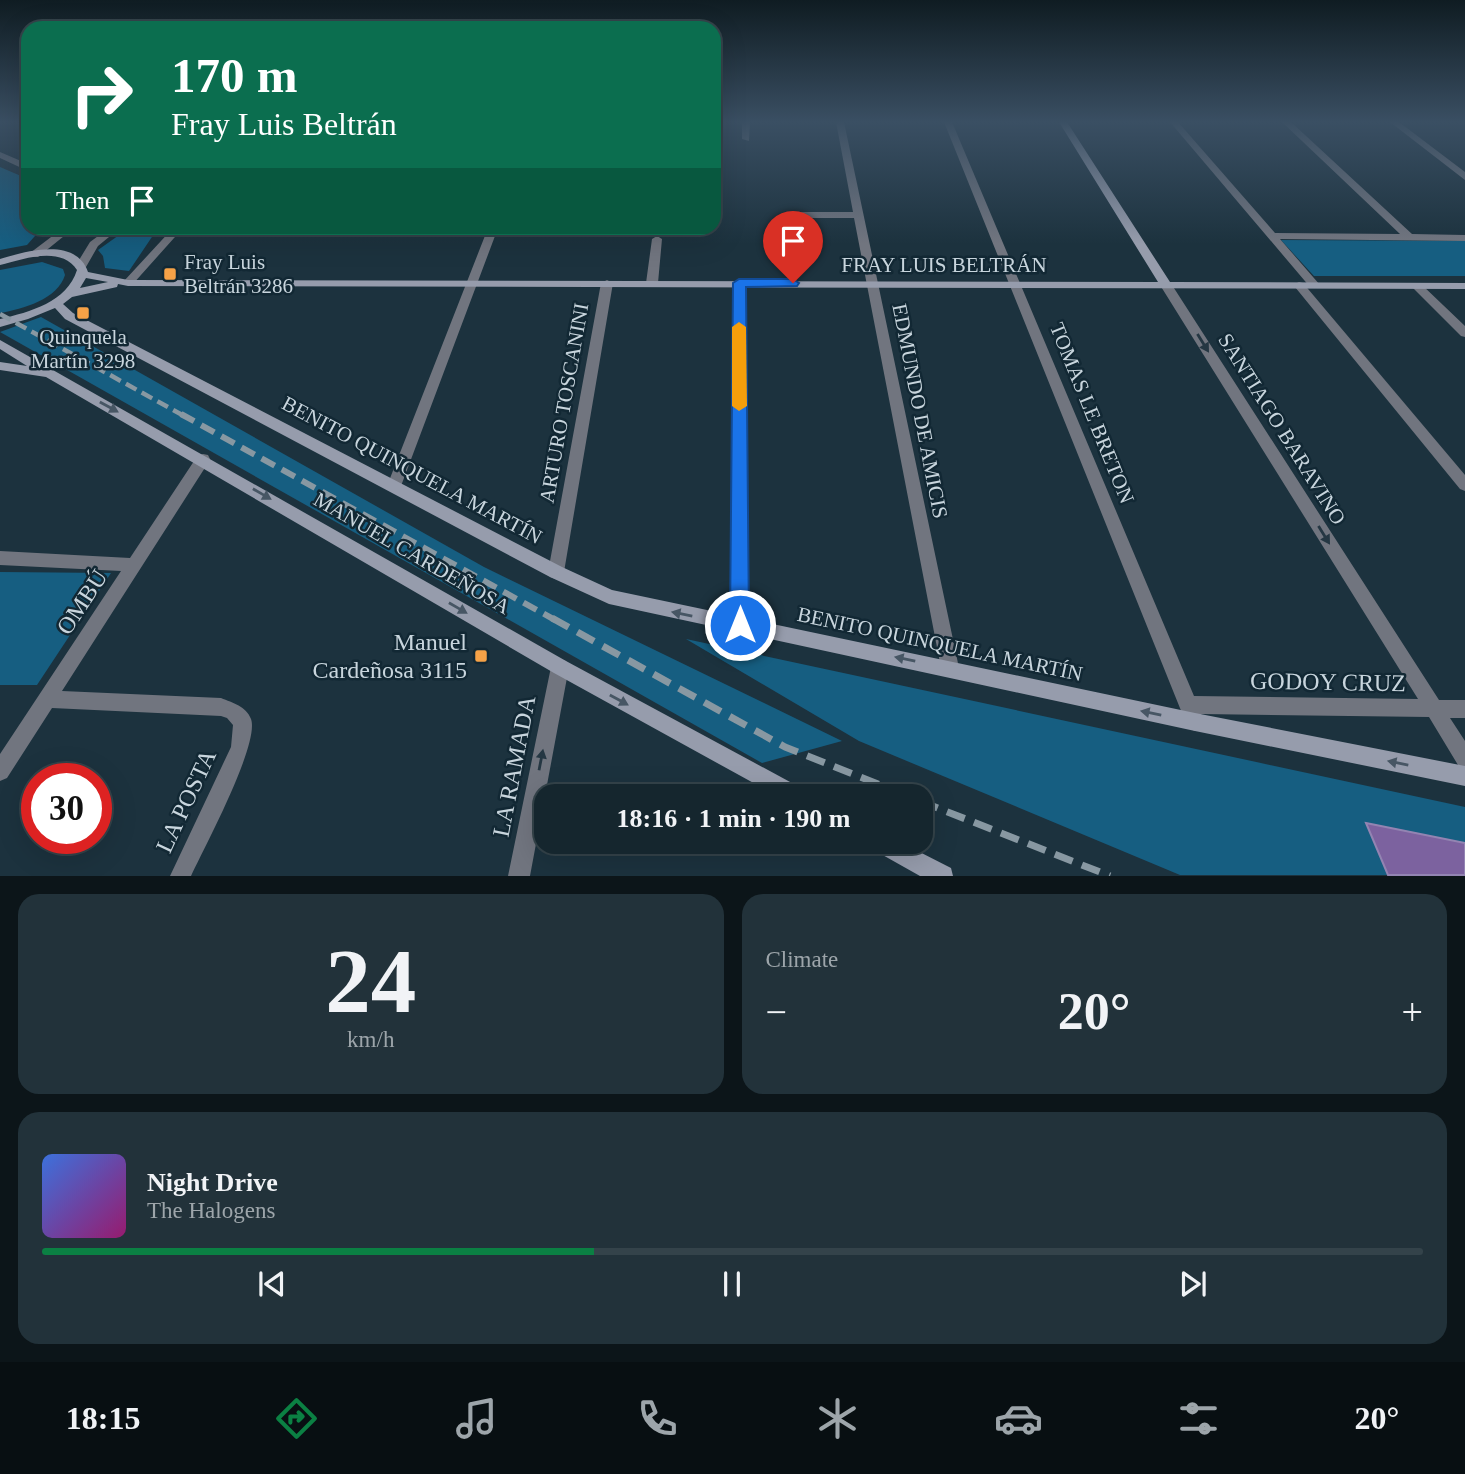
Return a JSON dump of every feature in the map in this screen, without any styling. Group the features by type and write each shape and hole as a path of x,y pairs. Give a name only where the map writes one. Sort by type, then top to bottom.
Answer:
{"main road":[{"name":"SANTIAGO BARAVINO","path":"1089,163 1166,285"},
{"path":"0,262 34,254 65,255 82,270 128,283"},
{"path":"61,298 82,270"},
{"name":"FRAY LUIS BELTRÁN","path":"128,283 1465,286"},
{"path":"0,323 26,317 61,298 128,283"},
{"name":"BENITO QUINQUELA MARTÍN","path":"61,298 69,316 556,572 609,597 950,668 1192,714 1465,776"},
{"path":"0,344 49,373"},
{"name":"MANUEL CARDEÑOSA","path":"0,366 49,373 203,459 560,667 774,784"},
{"path":"900,854 934,873"}],"street":[{"name":"EDMUNDO DE AMICIS","path":"848,163 950,668"},
{"name":"TOMAS LE BRETON","path":"965,163 1192,714"},
{"path":"1209,163 1272,236 1307,285 1465,485"},
{"path":"1330,163 1409,237"},
{"path":"1447,163 1465,177"},
{"path":"789,215 859,215"},
{"path":"34,254 60,235"},
{"path":"82,270 94,244 106,235"},
{"path":"128,283 172,235"},
{"path":"394,486 490,235"},
{"path":"1272,236 1465,238"},
{"path":"652,283 657,239"},
{"name":"ARTURO TOSCANINI","path":"556,572 607,283"},
{"path":"739,283 740,625"},
{"name":"SANTIAGO BARAVINO","path":"1166,285 1465,758"},
{"path":"1418,286 1465,334"},
{"name":"OMBÚ","path":"0,771 203,459"},
{"path":"0,558 136,565"},
{"name":"LA RAMADA","path":"519,876 560,667"},
{"name":"LA POSTA","path":"48,699 221,707 234,712 243,722 240,748 180,876"},
{"name":"GODOY CRUZ","path":"1192,714 1465,709"}],"shaded area":[{"path":"0,167 21,176 21,235 36,235 27,245 0,250"},
{"path":"119,235 153,235 129,271 105,268 103,256 98,250"},
{"path":"1281,240 1465,241 1465,276 1314,276"},
{"path":"42,262 63,269 65,275 61,283 38,302 0,313 0,270"},
{"path":"41,317 484,567 842,741 762,763 0,332"},
{"path":"0,572 111,573 37,685 0,685"},
{"path":"686,639 1465,807 1465,875 1180,875 859,741"},
{"path":"1366,823 1465,843 1465,875 1388,875"}],"railway":[{"path":"0,314 184,416"},
{"path":"181,414 555,620"},
{"path":"552,618 785,747 878,784"},
{"path":"933,806 1110,876"}],"slow traffic":[{"path":"739,327 739,406"}],"place":[{"name":"Fray Luis Beltrán 3286","path":"170,274"},
{"name":"Quinquela Martín 3298","path":"83,313"},
{"name":"Manuel Cardeñosa 3115","path":"481,656"}],"route":[{"path":"740,625 739,283 793,283"}]}
